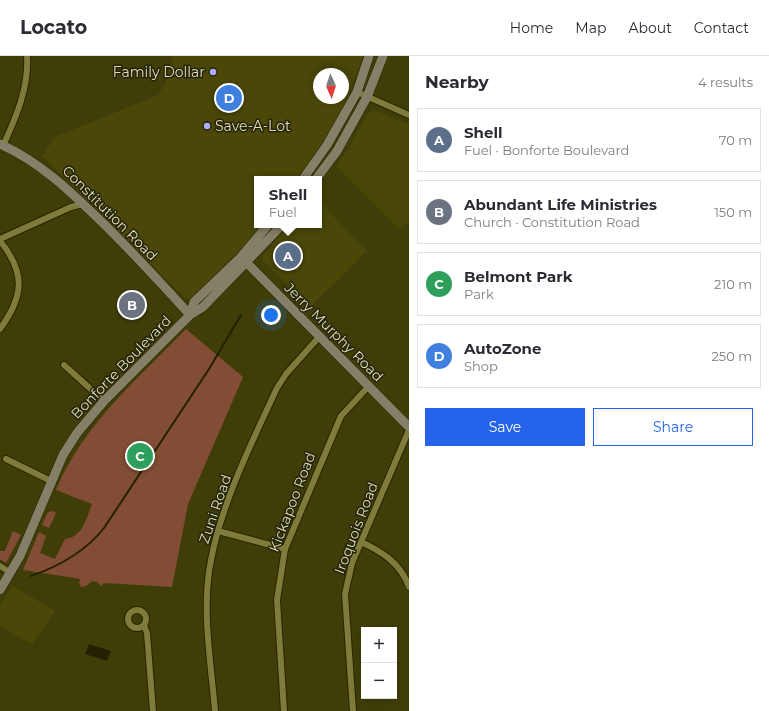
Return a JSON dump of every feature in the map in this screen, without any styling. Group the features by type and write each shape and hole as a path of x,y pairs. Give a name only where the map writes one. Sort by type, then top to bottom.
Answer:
{"main road":[{"path":"305,176 327,146 357,92 369,56"},
{"path":"318,176 337,151 367,97 383,56"},
{"name":"Constitution Road","path":"2,145 44,169 83,204 190,315"},
{"name":"Bonforte Boulevard","path":"0,590 11,573 63,455 77,433 104,401 190,315 203,307 243,260 266,228"},
{"name":"Bonforte Boulevard","path":"243,260 279,228"},
{"name":"Jerry Murphy Road","path":"243,260 409,427"}],"street":[{"path":"2,145 22,98 27,74 27,56"},
{"path":"357,92 409,115"},
{"path":"0,329 14,308 20,286 15,262 0,240 71,207 83,204"},
{"name":"Zuni Road","path":"215,711 207,597 211,561 218,531 227,504 277,388 286,374 319,337"},
{"path":"64,365 104,401"},
{"name":"Kickapoo Road","path":"284,711 277,600 285,549 341,416 368,387"},
{"name":"Iroquois Road","path":"353,711 346,594 352,563 409,430"},
{"path":"6,459 51,481"},
{"path":"218,531 285,549"},
{"path":"361,542 378,550 393,561 405,576 409,587"},
{"path":"0,566 11,573"},
{"path":"144,625 147,633 153,711"}],"shaded area":[{"path":"173,56 363,56 349,91 349,68 313,68 313,104 344,104 322,147 301,176 254,176 254,228 262,228 190,299 185,298 42,156 55,137 158,95 166,82"},
{"path":"372,109 409,124 409,221 399,229 336,166 350,146 368,112 372,112"},
{"path":"322,204 367,251 310,307 263,261 263,256 286,228 322,228"},
{"path":"186,329 243,377 188,504 172,587 104,583 101,586 97,582 92,581 86,586 81,587 79,582 81,579 23,570 39,532 46,536 40,553 55,559 65,539 71,538 80,531 86,521 92,504 56,490 67,466 96,423"},
{"path":"52,511 56,513 49,528 42,525 48,512"},
{"path":"13,531 21,535 6,563 0,559 0,551 5,551"},
{"path":"13,586 55,611 32,644 0,626 0,604"},
{"path":"89,644 111,651 107,661 85,654"}],"waterway":[{"path":"31,576 62,563 97,537 209,369 241,315"}],"place":[{"name":"Family Dollar","path":"213,72"},
{"name":"AutoZone","path":"229,98"},
{"name":"Save-A-Lot","path":"207,126"},
{"name":"Shell","path":"288,256"},
{"name":"Abundant Life Ministries","path":"132,305"},
{"name":"Belmont Park","path":"140,456"}]}
